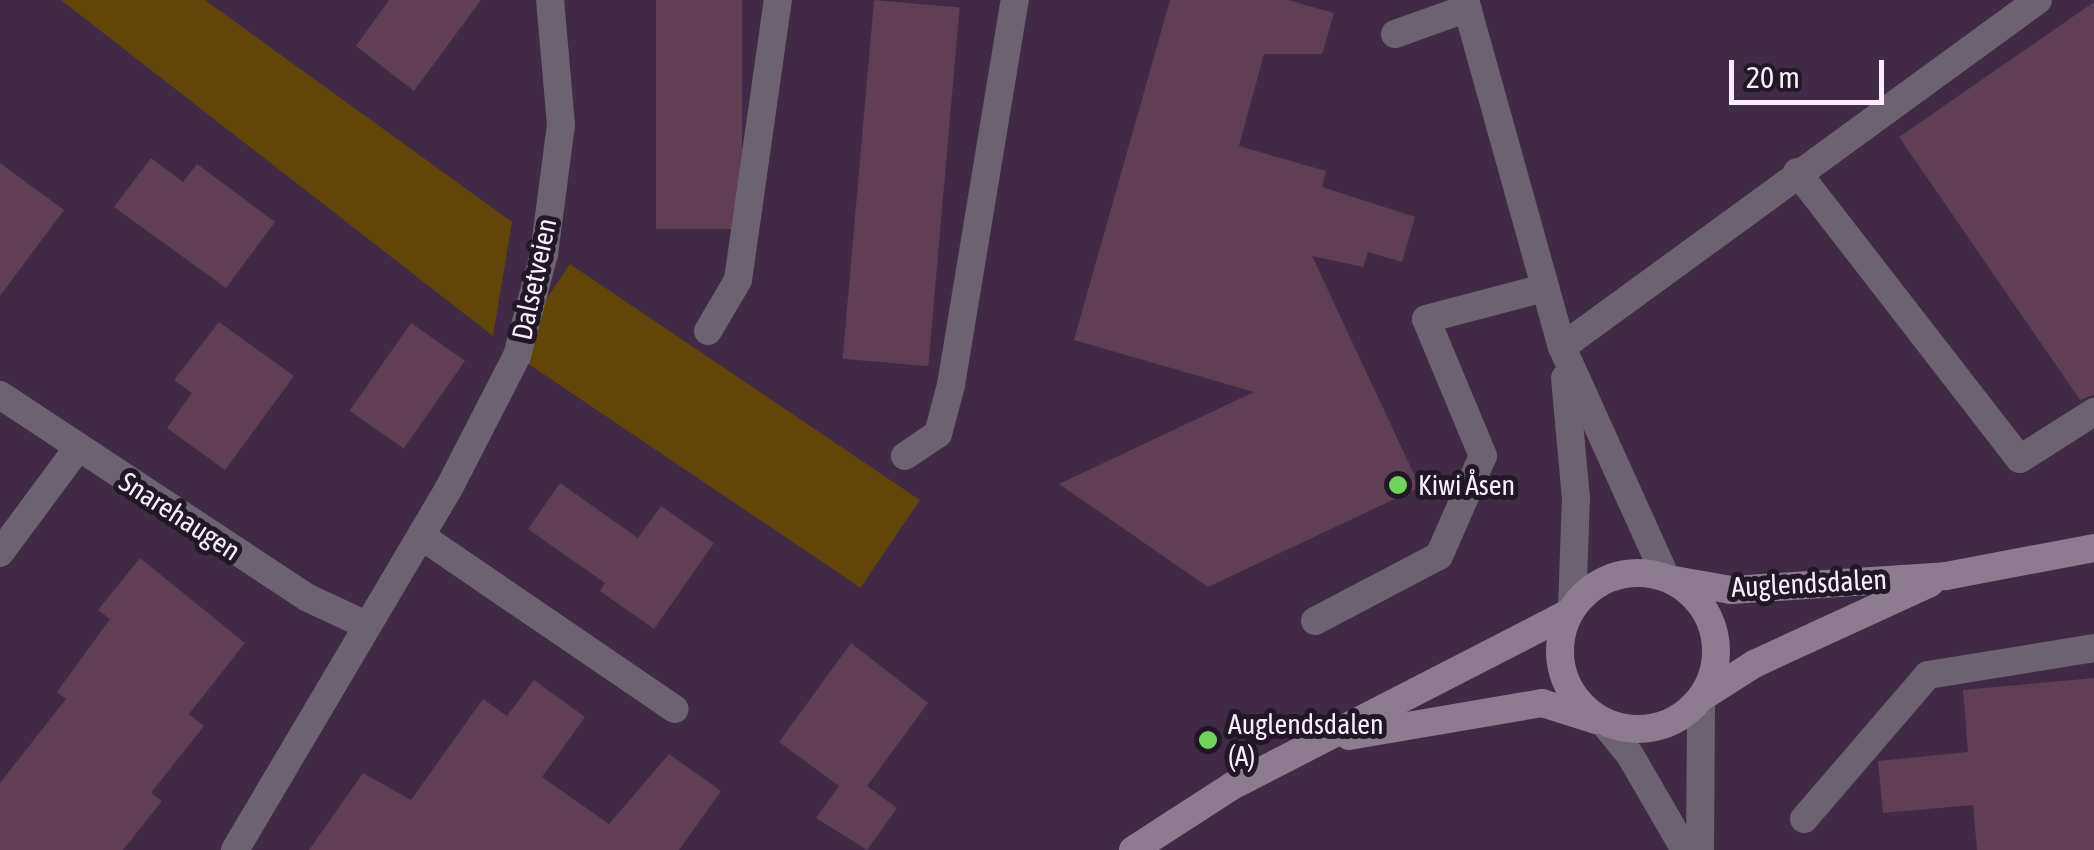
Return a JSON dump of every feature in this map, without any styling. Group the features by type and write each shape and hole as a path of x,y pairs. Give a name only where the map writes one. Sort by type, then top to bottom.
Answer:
{"main road":[{"name":"Auglendsdalen","path":"1670,578 1731,590 1946,576 2094,548"},
{"path":"1133,850 1318,742 1570,610 1597,583 1631,572 1670,578 1706,610 1718,653 1702,698 1674,723 1638,731 1542,704 1318,742"},
{"name":"Auglendsdalen","path":"1702,698 1754,664 1946,576"},
{"path":"1570,610 1559,652 1570,692 1601,722"}],"street":[{"name":"Dalsetveien","path":"234,850 421,536 517,356 544,254 561,125 550,0"},
{"path":"708,331 738,280 778,0"},
{"path":"905,456 938,434 951,384 1015,0"},
{"path":"1562,347 2038,0"},
{"path":"1396,34 1466,4 1562,347 1670,578"},
{"path":"1797,172 2020,459 2094,412"},
{"path":"1316,621 1439,556 1483,456 1426,319 1544,288"},
{"path":"1562,347 1576,498 1570,610"},
{"name":"Snarehaugen","path":"0,394 77,449 308,598 366,625"},
{"path":"0,553 77,449"},
{"path":"421,536 675,709"},
{"path":"1804,819 1928,675 2094,648"},
{"path":"1700,850 1702,698"},
{"path":"1601,722 1685,850"}],"shaded area":[{"path":"61,0 205,0 512,222 493,336"},
{"path":"570,264 920,500 861,588 511,352"}],"building":[{"path":"389,0 481,0 414,91 356,46"},
{"path":"656,0 742,0 742,229 656,229"},
{"path":"874,0 960,7 928,366 843,359"},
{"path":"1170,0 1288,0 1334,13 1322,54 1264,54 1239,146 1326,171 1322,187 1415,217 1402,262 1368,252 1363,267 1312,256 1420,487 1208,587 1059,484 1254,392 1074,340"},
{"path":"2094,2 2094,395 2080,400 1899,137"},
{"path":"151,158 183,182 197,164 275,222 226,288 114,207"},
{"path":"0,163 64,210 0,296"},
{"path":"219,322 294,376 225,470 167,428 192,393 174,380"},
{"path":"411,323 465,361 404,449 350,411"},
{"path":"560,483 638,538 661,506 714,543 654,629 600,591 605,583 528,529"},
{"path":"140,558 245,643 189,714 204,726 151,793 162,801 123,850 0,850 0,783 66,699 57,692 110,619 98,610"},
{"path":"851,643 928,703 867,786 897,808 867,850 816,818 839,786 779,742"},
{"path":"2094,678 2094,850 1977,850 1973,805 1883,813 1878,761 1968,752 1963,690"},
{"path":"534,680 585,717 542,777 609,824 669,754 721,791 679,850 309,850 363,773 411,800 483,699 507,716"}],"place":[{"name":"Kiwi Åsen","path":"1398,485"},
{"name":"Auglendsdalen (A)","path":"1208,740"}]}
